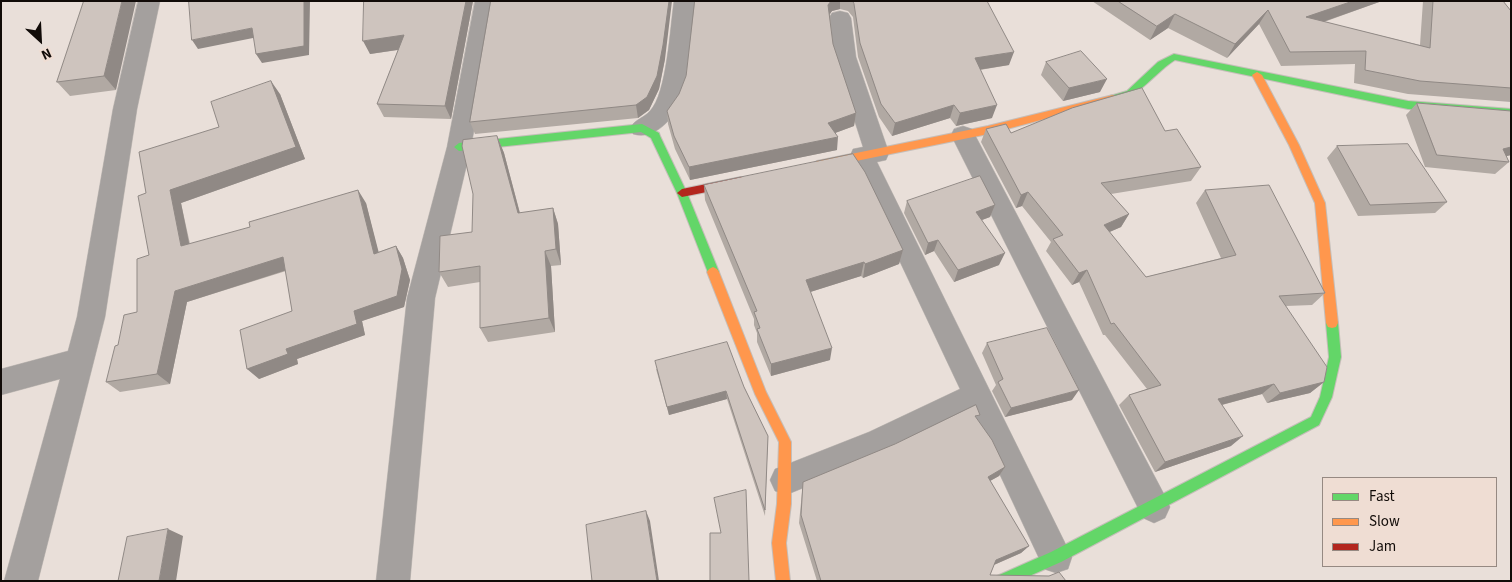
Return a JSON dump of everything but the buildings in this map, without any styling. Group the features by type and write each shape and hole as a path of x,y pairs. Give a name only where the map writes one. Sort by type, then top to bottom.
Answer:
{"street":[{"path":"21,581 91,318 125,109 149,1"},
{"path":"393,581 421,298 459,147 486,1"},
{"path":"459,147 642,128 659,117 673,90 685,1"},
{"path":"840,18 845,57 870,154 978,395 1056,557"},
{"path":"805,168 1098,104 1130,93 1161,64 1174,57 1408,105 1511,113"},
{"path":"1002,581 1056,557 1315,421 1326,397 1335,357 1320,203 1294,145 1257,75"},
{"path":"642,128 655,136 682,193 761,394 785,442 786,480 779,543 783,581"},
{"path":"963,135 1154,506"},
{"path":"682,193 748,180"},
{"path":"1,382 80,361"},
{"path":"786,480 880,442 978,395"}],"traffic: fast":[{"path":"1113,98 1130,93 1161,64 1174,57 1408,105 1511,113"},
{"path":"459,147 642,128 655,136 682,193 713,272"},
{"path":"1002,581 1056,557 1315,421 1326,397 1335,357 1332,323"}],"traffic: slow":[{"path":"1257,75 1294,145 1320,203 1332,323"},
{"path":"817,165 988,130 1113,98"},
{"path":"713,272 761,394 785,442 784,504 779,543 783,581"}],"traffic: jam":[{"path":"682,193 741,181"}]}
